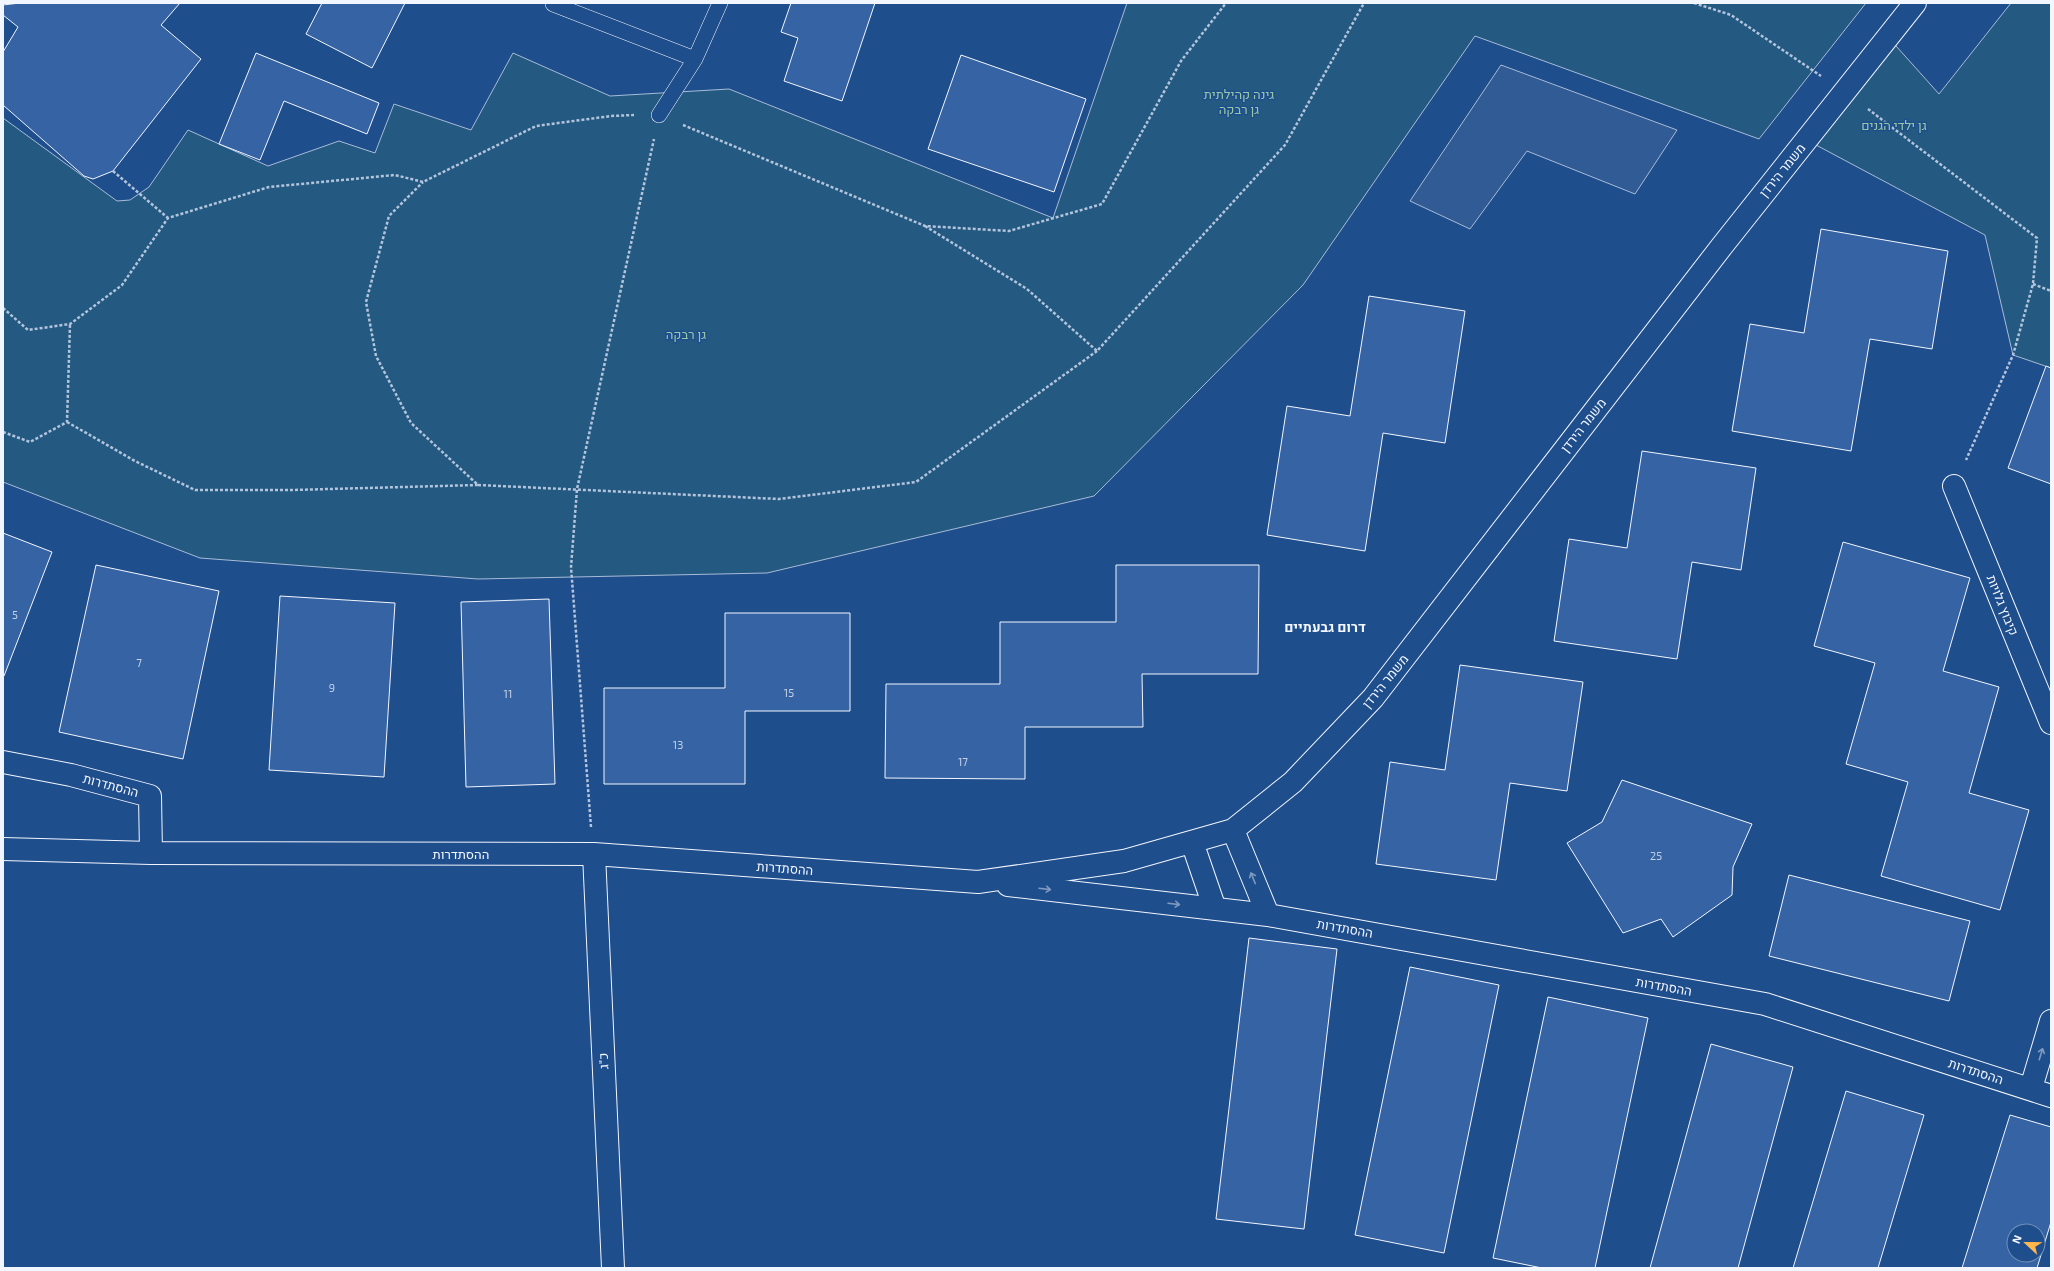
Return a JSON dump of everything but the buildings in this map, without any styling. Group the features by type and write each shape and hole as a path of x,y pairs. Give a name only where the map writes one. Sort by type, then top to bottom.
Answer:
{"street":[{"name":"משמר הירדן","path":"1233,830 1293,782 1373,698 1722,246 1915,3"},
{"name":"קיבוץ גלויות","path":"1954,486 2051,723"},
{"name":"ההסתדרות","path":"3,762 71,775 150,796 151,853 594,854 978,882 1268,914 1765,1004 2031,1088 2051,1096"},
{"name":"ההסתדרות","path":"978,882 1124,861 1233,830"},
{"path":"1233,830 1268,914"},
{"path":"1192,842 1215,909"},
{"path":"3,849 151,853"},
{"name":"כ\"ג","path":"594,854 613,1268"},
{"path":"2031,1088 2051,1021"}],"lane":[{"path":"659,115 696,59 720,3"},
{"path":"553,4 696,59"}],"path":[{"path":"925,226 1009,232 1102,204 1182,62 1226,3"},
{"path":"67,422 135,461 195,490 292,490 478,485 779,499 916,482 1097,351 1286,145 1364,3"},
{"path":"1694,3 1731,15 1844,92 2038,238 2033,284 2013,355 1954,486"},
{"path":"594,854 571,567 577,490 659,115"},
{"path":"478,485 410,423 376,356 366,302 389,216 423,182 536,126 611,116 659,115 925,226 1027,289 1097,351"},
{"path":"113,170 168,218"},
{"path":"3,308 28,330 70,324 122,285 168,218 269,187 395,174 423,182"},
{"path":"2033,284 2051,291"},
{"path":"67,422 70,324"},
{"path":"3,432 30,442 67,422"}],"green space":[{"name":"גן רבקה","path":"1127,3 1866,3 1759,139 1475,36 1303,285 1094,496 767,573 478,579 200,558 3,482 3,118 117,201 130,200 149,187 188,130 268,166 339,141 375,153 394,104 471,130 513,53 610,96 729,89 1053,218"},
{"name":"גן ילדי הגנים","path":"2011,3 2051,3 2051,368 2013,355 1985,235 1816,145 1888,37 1939,94"}],"shaded area":[{"path":"1501,65 1677,130 1635,194 1527,151 1470,229 1410,201"}],"district":[{"name":"דרום גבעתיים","path":"1325,626"}],"park label":[{"name":"גינה קהילתית גן רבקה","path":"1239,102"}]}
